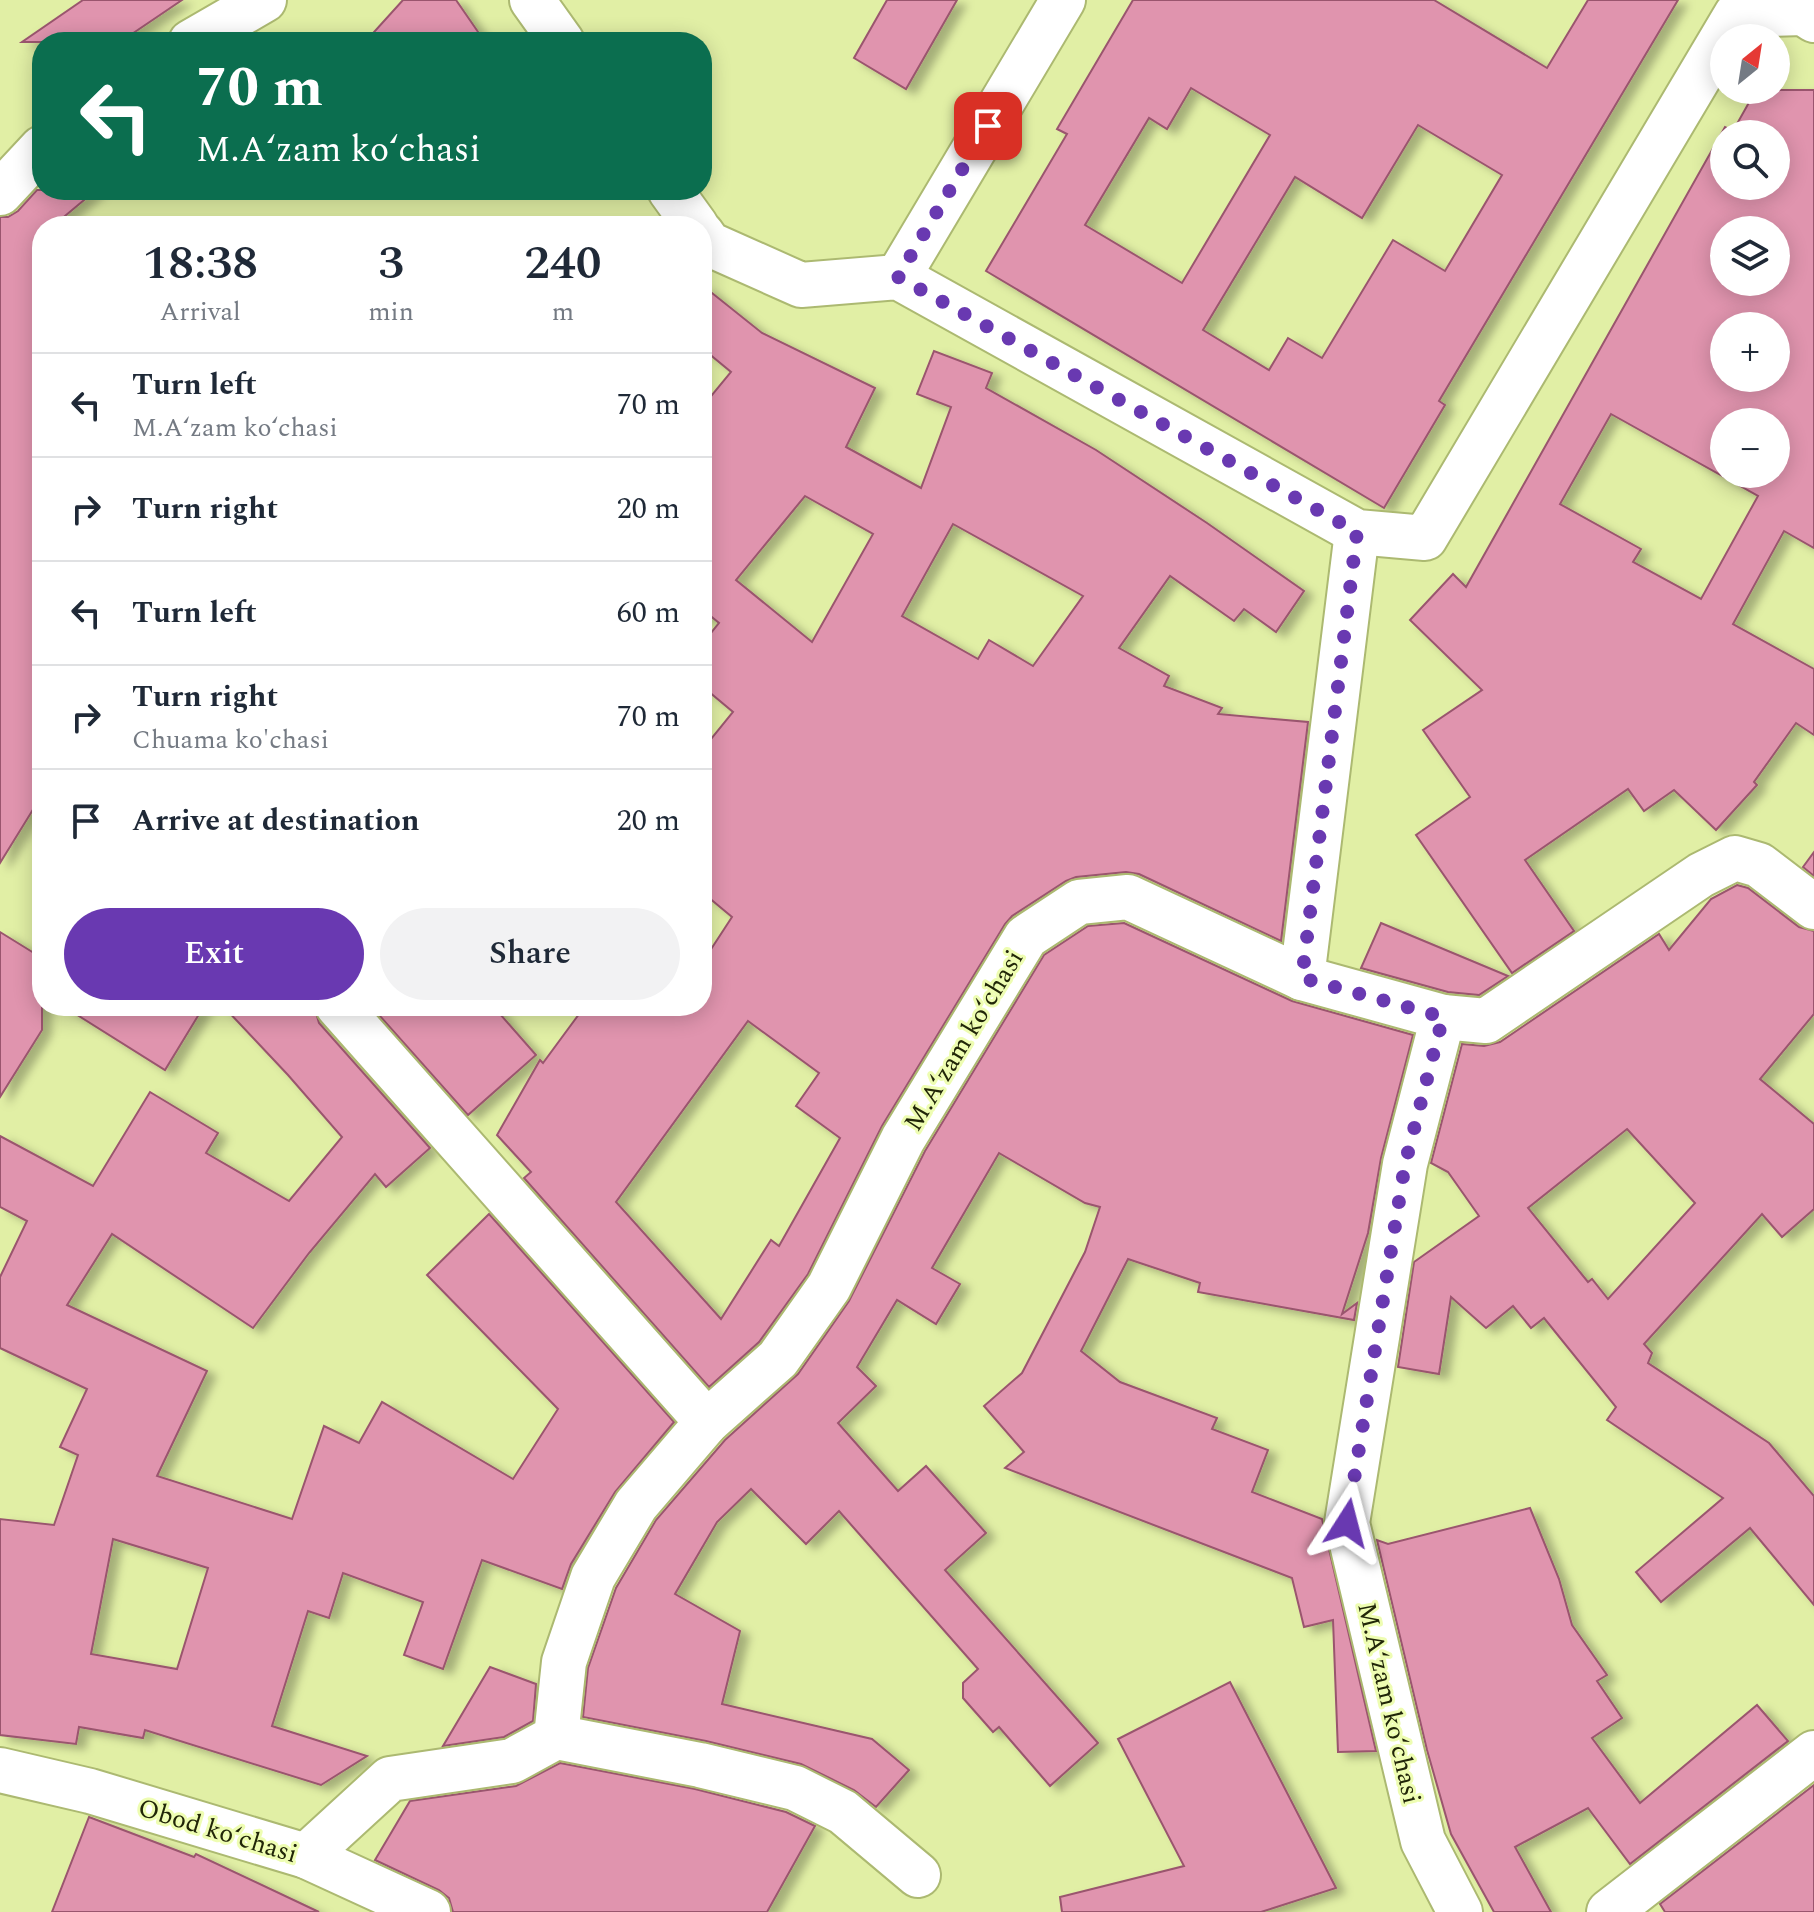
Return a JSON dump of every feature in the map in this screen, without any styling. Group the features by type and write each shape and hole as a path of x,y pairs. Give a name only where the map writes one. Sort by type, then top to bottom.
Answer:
{"street":[{"path":"208,32 264,0"},
{"path":"532,0 555,32"},
{"path":"898,277 1063,0"},
{"path":"712,245 801,285 898,277 1357,532 1425,538 1736,15 1803,13 1814,20"},
{"path":"0,193 32,159"},
{"path":"1302,978 1357,532"},
{"path":"1443,1017 1486,1021 1701,875 1735,858 1759,865 1814,907"},
{"name":"M.Aʻzam koʻchasi","path":"556,1737 564,1662 593,1577 636,1505 707,1422 778,1359 829,1287 903,1139 1026,937 1079,902 1128,897 1302,978 1443,1017 1405,1164 1347,1523 1423,1841 1460,1912"},
{"path":"347,1016 707,1422"},
{"path":"306,1856 390,1779 512,1761 556,1737 700,1765 795,1788 843,1812 918,1875"},
{"path":"1609,1912 1814,1753"},
{"name":"Obod koʻchasi","path":"0,1770 90,1791 306,1856 428,1912"}],"building":[{"path":"83,0 182,0 135,32 37,32"},
{"path":"403,0 456,0 478,32 374,32"},
{"path":"887,0 957,0 906,89 854,58"},
{"path":"1133,0 1434,0 1547,68 1588,0 1678,0 1439,401 1445,405 1384,508 986,271 1067,134 1057,129","holes":["1191,88 1270,135 1182,283 1085,225 1149,118 1167,129","1418,125 1502,175 1445,271 1393,240 1322,358 1288,338 1269,370 1203,330 1295,177 1362,218"]},
{"path":"1790,90 1814,90 1814,548 1784,531 1733,624 1814,669 1814,735 1796,723 1754,782 1757,785 1716,830 1674,790 1644,811 1628,789 1525,860 1574,931 1512,973 1416,835 1470,797 1423,730 1482,690 1410,620 1453,574 1466,587 1710,154 1710,200 1790,200 1790,120 1739,120 1748,104 1790,104","holes":["1710,408 1790,408 1790,488 1744,488 1758,496 1701,599 1633,562 1641,549 1560,504 1611,414 1710,469"]},
{"path":"32,196 32,200 84,200 65,216 32,216 32,811 0,863 0,217 8,217"},
{"path":"712,293 762,333 875,388 846,447 921,488 951,407 917,394 934,351 992,373 986,388 1096,450 1304,591 1276,632 1244,609 1234,621 1170,576 1119,648 1169,676 1164,686 1222,708 1218,714 1308,722 1281,941 1139,874 1126,872 1076,877 1012,916 882,1126 808,1274 759,1342 709,1387 524,1178 531,1172 497,1135 540,1060 543,1063 578,1016 712,1016 712,948 732,917 712,900 712,738 733,712 712,694 712,632 719,623 712,617 712,395 731,372 712,356","holes":["805,496 873,534 812,642 736,580","953,524 1083,596 1033,666 989,640 978,659 902,616","748,1021 819,1073 796,1106 840,1138 779,1246 771,1240 721,1319 616,1202"]},
{"path":"1814,852 1814,876 1803,867"},
{"path":"1737,885 1748,888 1799,927 1814,931 1814,1014 1760,1079 1814,1124 1814,1209 1782,1237 1762,1214 1644,1344 1652,1353 1648,1363 1769,1443 1814,1496 1814,1605 1750,1528 1661,1602 1636,1572 1723,1498 1607,1420 1616,1407 1544,1318 1531,1328 1513,1306 1486,1328 1451,1297 1439,1374 1398,1367 1414,1262 1479,1216 1448,1172 1431,1163 1462,1044 1484,1046 1500,1042 1659,934 1669,950 1711,899","holes":["1627,1129 1695,1203 1608,1299 1592,1279 1588,1282 1528,1208"]},
{"path":"1124,923 1292,1001 1413,1035 1381,1158 1368,1233 1342,1314 1357,1303 1354,1320 1198,1292 1200,1283 1128,1259 1081,1351 1120,1382 1217,1418 1212,1429 1268,1450 1252,1492 1322,1519 1376,1751 1338,1752 1333,1620 1304,1627 1292,1578 1005,1468 1024,1452 984,1406 1022,1373 1085,1252 1100,1207 1085,1203 999,1153 932,1268 960,1284 936,1324 897,1300 857,1367 876,1386 838,1423 898,1491 926,1466 986,1533 945,1570 1098,1743 1050,1786 999,1727 993,1732 963,1698 963,1683 978,1669 839,1511 806,1544 751,1489 717,1522 675,1594 740,1631 722,1704 872,1739 909,1770 876,1807 854,1790 801,1764 706,1741 583,1717 588,1668 616,1588 656,1520 725,1440 798,1374 849,1301 925,1151 1044,955 1088,926"},
{"path":"1381,923 1508,976 1479,995 1448,992 1361,968"},
{"path":"0,932 32,952 32,1016 42,1016 42,1030 0,1097"},
{"path":"79,1016 198,1016 165,1070"},
{"path":"232,1016 317,1016 319,1023 430,1148 386,1187 375,1174 309,1253 253,1328 112,1234 67,1305 207,1371 157,1476 292,1519 324,1426 359,1443 382,1402 513,1479 558,1409 427,1275 489,1214 674,1422 615,1492 571,1564 562,1589 482,1560 443,1669 404,1655 423,1602 343,1573 329,1618 308,1611 272,1726 367,1756 321,1785 145,1730 143,1738 79,1727 76,1744 0,1735 0,1519 54,1525 78,1455 60,1447 87,1389 0,1348 0,1277 27,1221 0,1207 0,1136 93,1186 150,1092 218,1133 206,1153 289,1201 342,1137","holes":["113,1539 208,1568 177,1669 91,1654"]},
{"path":"380,1016 502,1016 536,1055 468,1115"},
{"path":"1530,1508 1559,1579 1572,1625 1607,1675 1597,1681 1622,1718 1592,1738 1640,1803 1757,1705 1788,1741 1630,1864 1588,1808 1515,1847 1551,1912 1494,1912 1451,1834 1427,1750 1377,1540 1388,1544"},
{"path":"490,1667 536,1684 533,1721 504,1737 443,1746"},
{"path":"1230,1682 1336,1888 1261,1912 1062,1912 1060,1897 1184,1866 1118,1739"},
{"path":"560,1763 695,1789 786,1812 815,1826 767,1912 453,1912 449,1898 439,1890 375,1860 410,1801 516,1786"},
{"path":"1814,1785 1814,1912 1665,1912 1660,1904"},
{"path":"89,1817 194,1857 196,1854 319,1912 52,1912"}],"route":[{"path":"988,126 898,277 1357,532 1302,978 1443,1017 1405,1164 1347,1523"}]}
